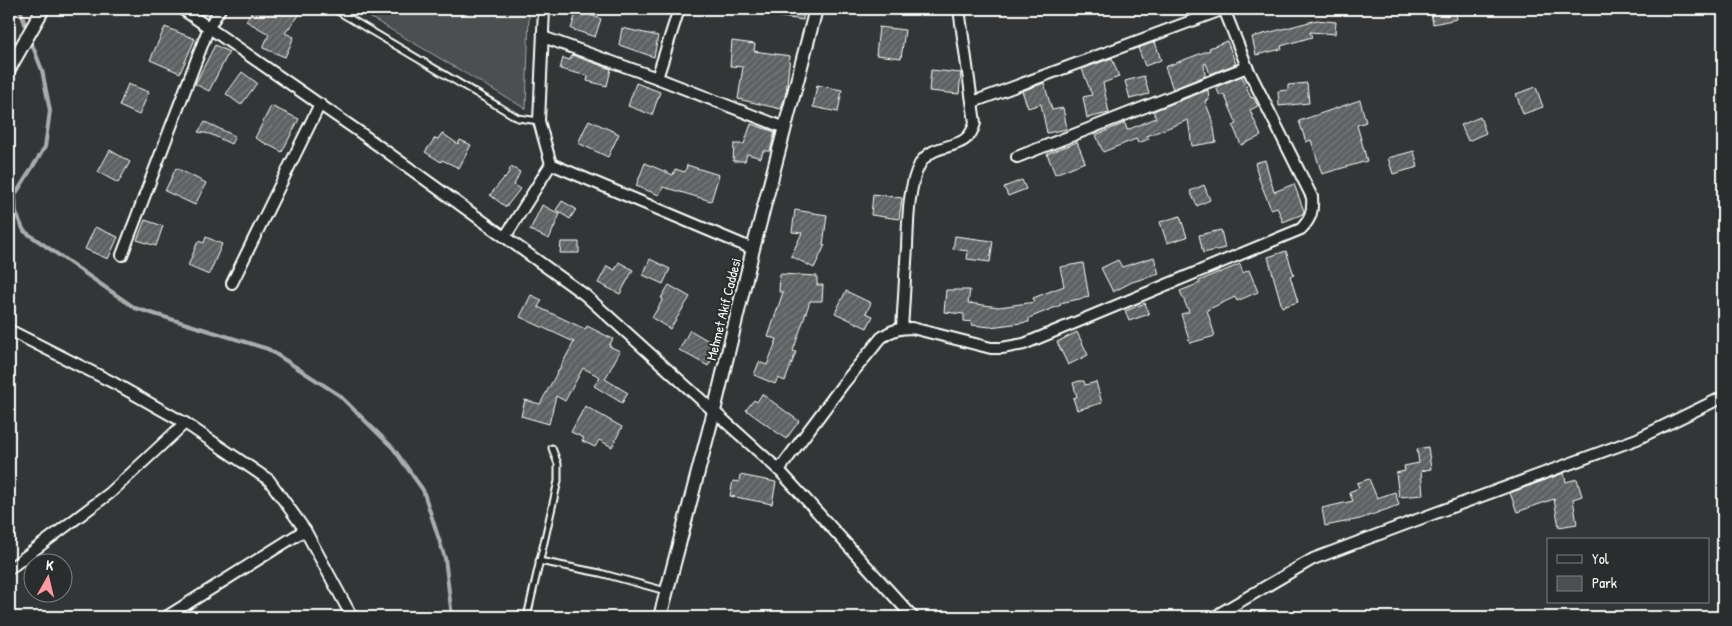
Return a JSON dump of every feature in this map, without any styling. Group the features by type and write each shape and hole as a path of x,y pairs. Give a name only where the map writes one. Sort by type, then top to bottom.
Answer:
{"street":[{"path":"9,69 43,9"},
{"path":"182,9 320,104 585,295 780,470 913,617"},
{"path":"122,256 209,27 220,9"},
{"path":"505,237 551,164 539,121 544,9"},
{"path":"657,78 679,9"},
{"name":"Mehmet Akif Caddesi","path":"660,617 816,9"},
{"path":"902,328 908,216 916,173 920,164 931,152 959,144 970,136 975,123 959,9"},
{"path":"780,470 880,338 894,330 912,328 991,348 1024,344 1301,229 1311,216 1313,207 1312,197 1248,67 1224,9 972,102"},
{"path":"542,37 657,78 785,128"},
{"path":"1017,157 1248,67"},
{"path":"232,283 320,104"},
{"path":"551,164 753,249"},
{"path":"9,330 114,383 185,423 269,480 305,530 352,617"},
{"path":"1216,617 1313,559 1430,514 1637,439 1723,397"},
{"path":"9,569 110,493 185,423"},
{"path":"166,617 305,530"}],"lane":[{"path":"334,9 518,118 539,121"},
{"path":"527,617 559,472 556,456 552,448"},
{"path":"539,560 600,573 666,591"}],"green space":[{"path":"356,9 519,9 529,14 526,109"}],"building":[{"path":"253,9 295,9 301,13 285,33 294,37 285,57 263,48 269,34 246,21"},
{"path":"767,9 804,9 803,20 767,15"},
{"path":"1430,9 1455,9 1457,19 1433,24"},
{"path":"577,10 601,19 595,37 571,29"},
{"path":"1317,20 1336,22 1335,34 1310,32 1312,37 1281,46 1282,49 1256,55 1252,37"},
{"path":"165,27 195,39 180,73 150,60"},
{"path":"879,27 905,30 901,58 876,55"},
{"path":"622,28 658,36 654,57 619,45"},
{"path":"732,41 755,44 754,51 790,56 786,93 781,109 738,99 743,67 730,66"},
{"path":"1227,41 1236,64 1210,74 1206,63 1204,64 1205,76 1173,89 1165,67 1210,50 1209,48"},
{"path":"1155,42 1161,60 1145,66 1138,48"},
{"path":"215,45 229,52 209,91 195,84"},
{"path":"572,55 611,69 607,86 587,81 588,76 560,69 563,58 570,60"},
{"path":"1112,58 1119,77 1103,83 1109,113 1087,118 1083,97 1092,95 1082,69"},
{"path":"931,70 961,73 959,94 929,91"},
{"path":"242,72 257,83 241,105 226,94"},
{"path":"1144,76 1149,94 1130,99 1125,81"},
{"path":"1242,76 1251,98 1253,97 1258,106 1250,110 1261,136 1241,145 1233,126 1237,124 1224,94 1220,96 1216,87"},
{"path":"636,83 660,92 652,115 628,106"},
{"path":"1044,83 1052,110 1063,108 1067,129 1047,133 1041,104 1028,108 1022,91"},
{"path":"1307,83 1309,103 1279,106 1278,91 1288,90 1288,85"},
{"path":"128,84 149,92 139,115 119,106"},
{"path":"817,85 842,90 838,112 813,107"},
{"path":"1536,87 1543,107 1523,114 1516,94"},
{"path":"1208,90 1209,100 1205,101 1213,122 1216,142 1192,146 1188,120 1147,136 1149,139 1138,143 1136,139 1103,152 1096,135 1125,123 1127,130 1156,118 1153,111"},
{"path":"1360,100 1366,122 1357,125 1367,161 1322,174 1311,140 1306,142 1299,121"},
{"path":"271,106 299,119 282,152 255,138"},
{"path":"1480,117 1486,133 1468,141 1461,125"},
{"path":"589,120 619,134 608,157 578,143"},
{"path":"205,122 235,136 231,144 210,134 198,132"},
{"path":"751,124 775,132 770,151 763,151 761,158 747,154 745,161 733,161 734,144 744,144"},
{"path":"442,133 458,144 460,140 471,145 459,168 442,160 441,162 425,152 435,138 438,139"},
{"path":"1077,142 1085,162 1055,174 1047,154"},
{"path":"110,150 130,162 118,183 98,172"},
{"path":"1414,151 1418,167 1393,174 1388,158"},
{"path":"1265,160 1274,192 1294,184 1304,211 1303,214 1283,222 1277,207 1271,209 1255,163"},
{"path":"645,163 673,175 675,169 685,172 687,165 719,175 711,201 663,187 659,195 636,186"},
{"path":"511,167 520,172 514,185 520,189 506,207 490,195 505,179"},
{"path":"176,168 206,183 195,205 165,191"},
{"path":"1022,180 1026,189 1008,196 1004,187"},
{"path":"1204,185 1210,200 1197,206 1190,191"},
{"path":"873,194 902,198 899,219 871,215"},
{"path":"562,201 576,209 570,219 556,210"},
{"path":"542,205 560,214 549,239 530,230"},
{"path":"795,210 827,215 823,245 825,245 814,268 791,256 802,233 792,232"},
{"path":"1180,216 1187,237 1167,243 1160,222"},
{"path":"145,220 163,226 156,246 137,240"},
{"path":"95,227 118,237 108,259 85,249"},
{"path":"1221,230 1225,248 1203,253 1199,235"},
{"path":"955,236 993,241 990,262 967,259 968,251 953,249"},
{"path":"206,237 222,244 209,275 188,266 198,241 204,243"},
{"path":"561,242 579,242 579,253 560,253"},
{"path":"1286,251 1294,275 1290,276 1298,302 1282,307 1268,257"},
{"path":"1154,257 1159,274 1132,282 1113,292 1101,268 1118,260 1122,267"},
{"path":"650,259 670,269 663,284 643,275"},
{"path":"619,262 633,270 620,294 598,283 607,266 615,270"},
{"path":"1083,263 1089,297 1060,303 1061,305 1029,318 1029,322 990,327 972,325 972,322 964,321 964,314 944,312 946,290 970,290 968,303 999,307 1035,302 1033,298 1064,286 1060,267"},
{"path":"1240,264 1243,273 1249,270 1258,292 1237,301 1235,297 1207,310 1215,336 1190,343 1181,314 1189,312 1180,291"},
{"path":"780,274 817,276 817,285 823,285 822,301 810,301 793,351 796,352 785,381 778,378 775,384 754,375 759,362 767,365 777,339 768,337 783,292 779,292"},
{"path":"669,285 690,297 670,329 652,318"},
{"path":"846,291 871,303 866,313 873,316 867,328 835,313"},
{"path":"531,295 542,300 538,307 585,329 587,326 613,339 609,346 620,351 605,379 628,393 622,403 594,386 600,377 583,368 565,401 556,396 549,424 521,416 525,400 540,404 574,342 520,317"},
{"path":"1145,303 1149,314 1129,321 1125,311"},
{"path":"690,330 719,347 708,366 679,350"},
{"path":"1077,332 1088,355 1068,365 1057,342"},
{"path":"1084,381 1085,385 1096,382 1102,403 1077,410 1073,398 1077,397 1073,383"},
{"path":"762,394 799,421 786,439 746,410 754,400 757,402"},
{"path":"585,406 622,427 612,447 599,440 595,447 582,441 584,438 571,432"},
{"path":"1428,447 1431,469 1421,471 1423,495 1399,497 1396,473 1405,471 1404,466 1419,463 1417,449"},
{"path":"1564,473 1566,482 1577,479 1582,496 1573,499 1577,524 1559,527 1554,499 1517,512 1510,493"},
{"path":"740,475 776,482 772,504 730,496 733,481 739,482"},
{"path":"1369,479 1377,498 1395,492 1399,505 1360,519 1325,526 1322,508 1353,501 1349,492 1359,488 1357,483"}],"waterway":[{"path":"20,9 27,30"},
{"path":"30,39 42,70 50,111 45,147 15,195 16,213 24,231 135,308 268,349 339,395 393,448 423,490 445,558 452,617"}]}
